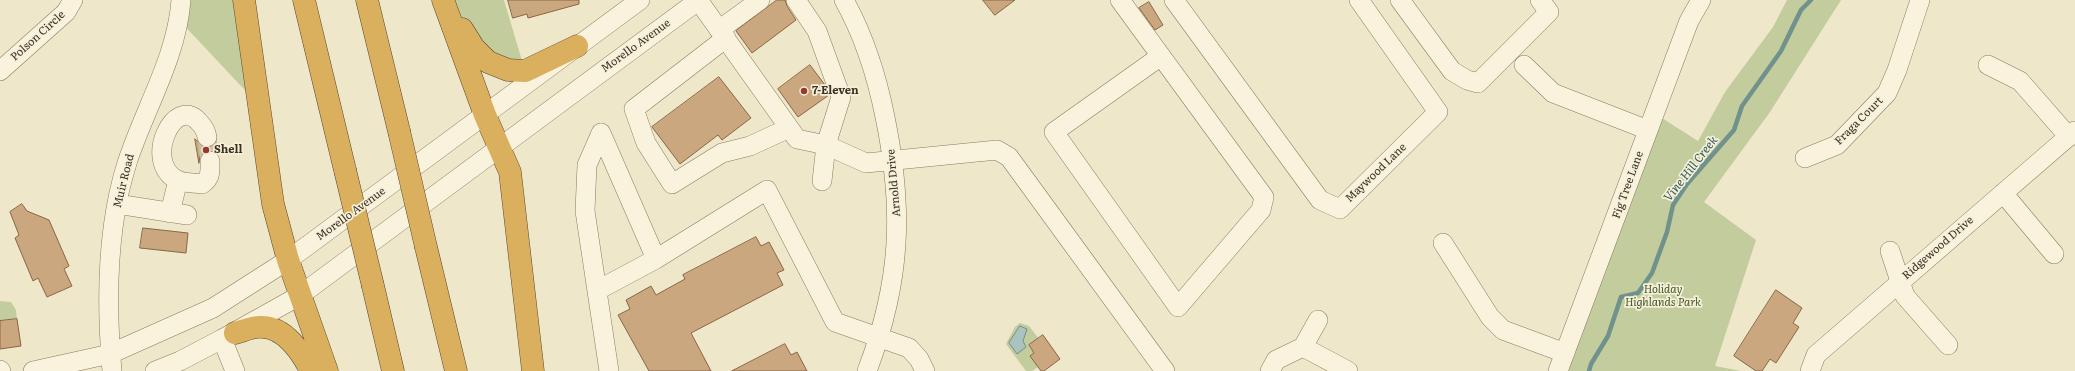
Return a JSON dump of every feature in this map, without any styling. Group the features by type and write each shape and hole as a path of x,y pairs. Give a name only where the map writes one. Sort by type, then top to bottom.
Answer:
{"highway":[{"path":"244,0 273,204 299,296 327,371"},
{"path":"304,0 393,371"},
{"path":"367,0 456,371"},
{"path":"444,2 474,48 488,62 508,70 525,71 578,46"},
{"path":"444,2 485,115 510,172 533,371"},
{"path":"228,336 263,326 280,332 305,358 311,371"}],"street":[{"name":"Polson Circle","path":"0,70 66,12 73,0"},
{"name":"Muir Road","path":"111,362 110,261 117,204 132,148 180,21 181,0"},
{"name":"Morello Avenue","path":"33,371 111,362 213,308 288,260 640,0"},
{"path":"698,0 797,138 826,145 866,163 894,159 997,150 1009,157 1165,371"},
{"name":"Morello Avenue","path":"156,371 180,361 228,336 299,296 698,0"},
{"path":"760,0 634,109 646,143 672,184 722,153 750,146 789,128"},
{"path":"796,0 817,31 842,97 826,145 822,181"},
{"name":"Arnold Drive","path":"844,0 861,34 880,91 894,159 898,197 898,232 889,301 879,338 867,371"},
{"path":"1120,0 1161,56 1264,197 1261,210 1178,307 1054,132 1161,56"},
{"name":"Maywood Lane","path":"1174,0 1320,200 1340,209 1438,112 1359,0"},
{"path":"1400,0 1452,71 1467,80 1478,83 1548,12 1540,0"},
{"name":"Fig Tree Lane","path":"1558,371 1689,21 1701,0"},
{"name":"Fraga Court","path":"1805,158 1837,145 1887,93 1897,70 1920,0"},
{"path":"1524,65 1552,93 1648,130"},
{"path":"1988,65 2020,81 2072,134"},
{"path":"207,137 202,125 196,118 189,115 179,116 171,123 161,149 164,167 178,180 202,184 208,180 210,174 210,161"},
{"path":"609,371 585,211 587,165 601,133 656,259"},
{"name":"Ridgewood Drive","path":"1810,371 1816,355 2072,134"},
{"path":"117,204 179,214 178,180"},
{"path":"598,290 656,259 767,190 835,322 909,348 919,359 925,371"},
{"path":"2003,193 2054,254"},
{"path":"1443,243 1490,317 1503,330 1565,353"},
{"path":"1890,251 1905,296 1948,345"},
{"path":"1270,371 1276,360 1303,347 1318,320"},
{"path":"228,336 235,371"},
{"path":"1303,347 1348,371"}],"green space":[{"path":"181,0 244,0 257,103 180,21"},
{"path":"443,0 504,0 525,71 508,70"},
{"name":"Holiday Highlands Park","path":"1787,0 1841,0 1770,112 1704,202 1756,240 1715,366 1741,371 1558,371 1654,113 1698,141 1725,92 1773,27"},
{"path":"0,301 11,302 16,310 17,319 0,321"},
{"path":"1020,323 1029,326 1039,339 1029,346 1034,353 1038,367 1032,371 1026,371 1006,344 1015,327"}],"water":[{"path":"1020,326 1027,329 1023,341 1026,347 1017,354 1009,343"}],"building":[{"path":"508,0 579,0 579,4 528,18 527,14 513,18"},
{"path":"777,0 785,0 796,20 752,53 736,31"},
{"path":"983,0 1015,0 995,15"},
{"path":"1149,2 1163,25 1155,30 1139,8"},
{"name":"7-Eleven","path":"810,65 825,85 829,95 798,117 778,89"},
{"path":"719,77 751,118 722,140 718,135 680,164 652,127"},
{"path":"195,139 204,147 214,145 215,151 210,150 204,152 200,156 199,163"},
{"path":"22,204 27,211 49,220 69,266 64,269 72,286 47,297 38,278 33,281 15,238 19,235 10,212"},
{"path":"143,228 188,233 186,253 140,248"},
{"path":"756,237 761,246 769,242 784,270 777,273 783,285 691,333 711,371 649,371 618,315 630,309 626,300 651,286 656,295 685,279 683,275"},
{"path":"1776,290 1802,308 1793,323 1799,327 1776,363 1770,359 1762,371 1756,371 1734,356"},
{"path":"17,319 21,346 0,349 0,321"},
{"path":"1043,335 1060,359 1044,371 1041,371 1030,356 1034,353 1029,345"},
{"path":"785,344 791,355 797,352 807,371 732,371"}],"waterway":[{"name":"Vine Hill Creek","path":"1589,371 1591,364 1608,336 1621,297 1638,293 1652,273 1667,232 1673,205 1687,184 1734,130 1742,106 1781,51 1801,10 1811,0"}],"tunnel":[{"path":"207,137 210,161"}],"place":[{"name":"7-Eleven","path":"804,91"},
{"name":"Shell","path":"206,150"}]}
